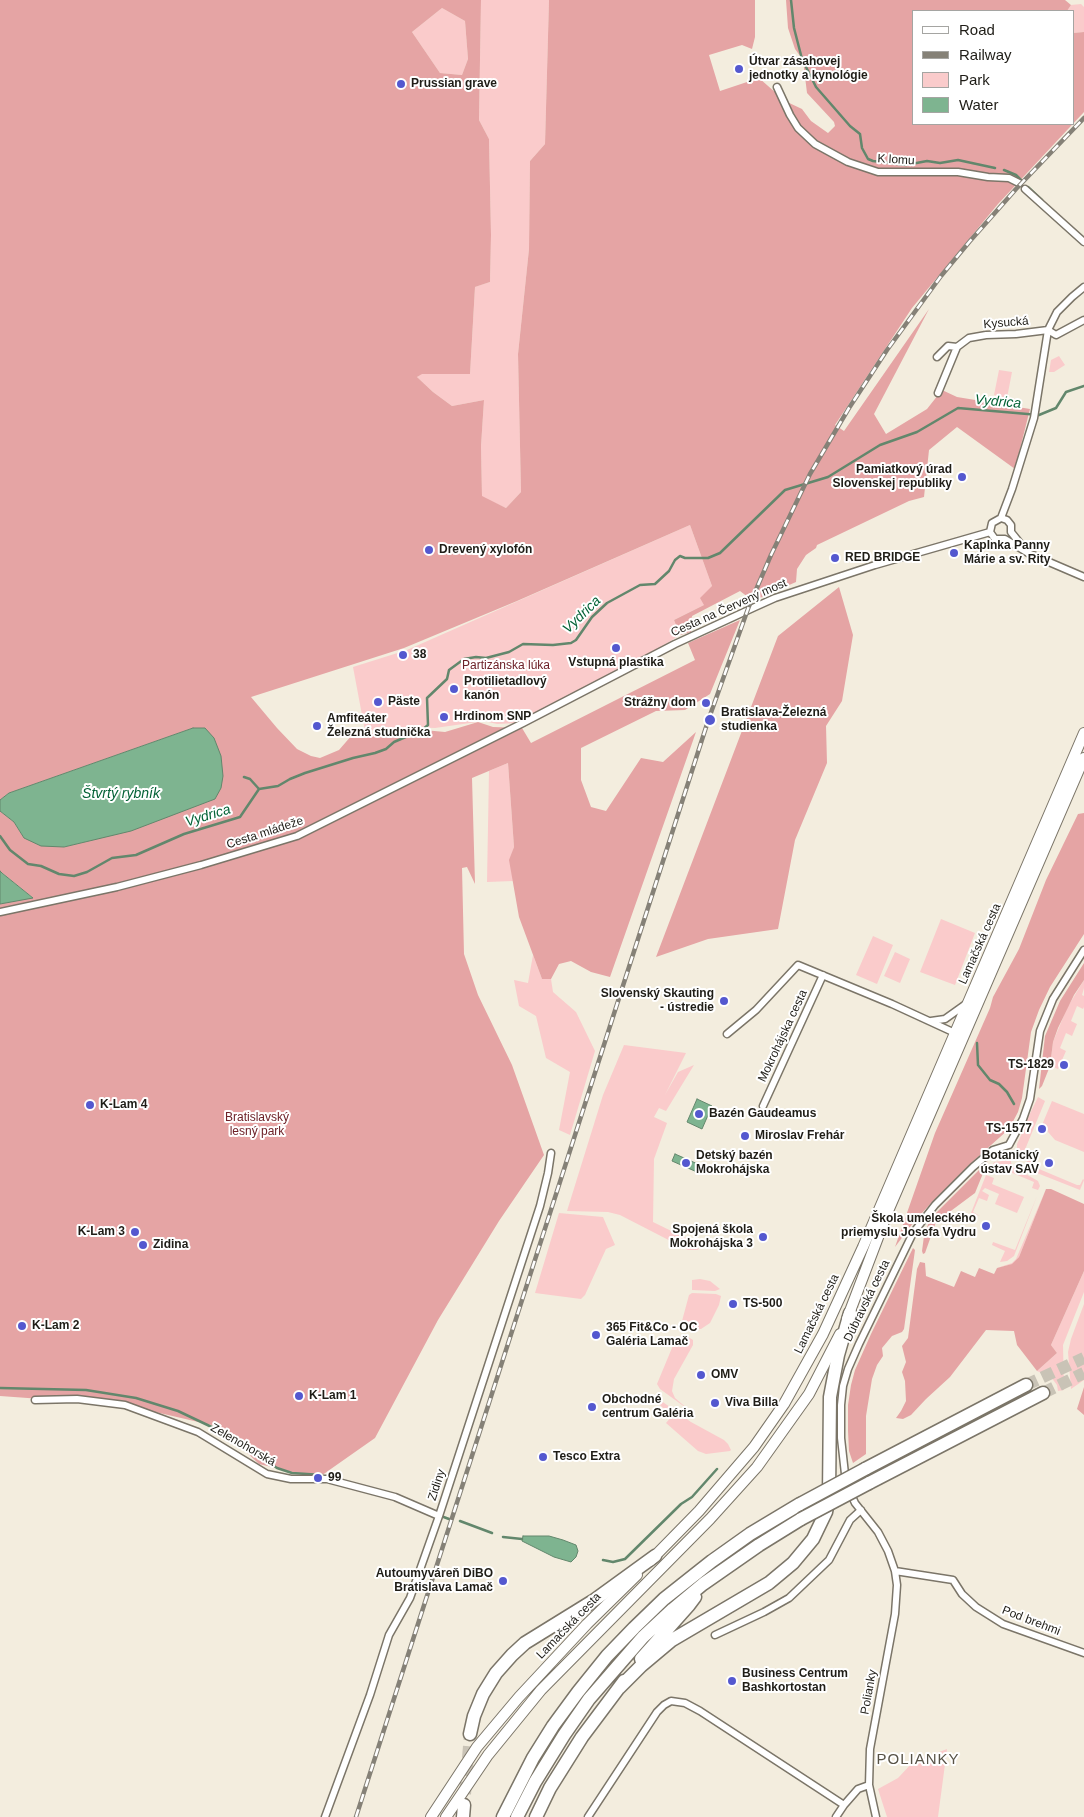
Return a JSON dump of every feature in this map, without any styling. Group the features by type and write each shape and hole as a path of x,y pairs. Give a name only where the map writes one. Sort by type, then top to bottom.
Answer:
{"highway":[{"path":"619,1688 641,1666 672,1640 769,1583 793,1563 813,1539 826,1512 829,1496 830,1397 838,1355 850,1313"},
{"path":"502,1817 533,1758 553,1726 578,1692 607,1656 664,1599 712,1560 750,1534 800,1504 1026,1386"},
{"path":"517,1817 550,1757 589,1699 643,1637 703,1584 759,1544 801,1519 1043,1393"},
{"path":"470,1734 474,1716 483,1694 496,1672 512,1655 525,1643 593,1601 655,1556"},
{"path":"536,1817 550,1788 582,1737 648,1649 689,1605 703,1584"}],"main road":[{"name":"Lamačská cesta","path":"446,1817 488,1754 541,1690 590,1638 710,1519 757,1467 809,1394 826,1364 850,1313 888,1211 961,1033 967,1003 1024,876 1084,733"},
{"name":"Lamačská cesta","path":"431,1817 477,1747 519,1697 587,1624 720,1489 754,1447 784,1404 824,1334 1084,758"}],"street":[{"name":"K lomu","path":"777,87 798,128 815,144 848,162 878,172 958,172 1009,178 1019,183"},
{"path":"1025,189 1084,242"},
{"path":"1084,287 1058,312 1048,330 1034,418 1001,518 992,523 990,532 995,539 1005,540 1028,553 1084,577"},
{"name":"Kysucká","path":"937,356 948,346 957,347 969,338 1048,330 1056,335 1084,320"},
{"path":"938,393 957,347"},
{"path":"1001,518 1009,523 1011,532 1028,553"},
{"name":"Cesta na Červený most","path":"518,726 675,644 768,601 883,563 990,532"},
{"path":"1005,540 1011,532"},
{"name":"Cesta mládeže","path":"0,912 117,888 297,836 518,726"},
{"name":"Dúbravská cesta","path":"895,1571 888,1550 878,1532 851,1495 846,1483 842,1455 840,1405 848,1369 900,1259 920,1223 935,1205 983,1158 993,1150 1009,1144 1028,1109 1040,1031 1047,1012 1084,950"},
{"name":"Mokrohájska cesta","path":"728,1034 756,1010 798,965 961,1033"},
{"name":"Mokrohájska cesta","path":"763,1106 823,975"},
{"path":"930,1020 945,1018 967,1003"},
{"name":"Zidiny","path":"325,1817 370,1695 389,1635 410,1598 439,1516 540,1206 548,1173 550,1153"},
{"name":"Zelenohorská","path":"34,1400 77,1399 125,1405 198,1432 267,1474 291,1479 333,1481 395,1497 439,1516"},
{"path":"715,1635 764,1612 795,1593 829,1560 850,1520 861,1510"},
{"name":"Pod brehmi","path":"895,1571 952,1580 962,1594 976,1607 1003,1624 1084,1653"},
{"name":"Polianky","path":"876,1817 869,1785 870,1749 897,1597 895,1571"},
{"path":"588,1817 658,1712 671,1701 685,1703 700,1711 844,1805"},
{"path":"836,1817 858,1789 869,1785"}],"green space":[{"name":"Bratislavský lesný park","path":"0,0 481,0 479,120 489,139 490,282 475,287 470,374 422,374 417,377 452,406 484,400 481,446 482,496 506,508 521,492 518,354 529,249 530,161 545,144 549,0 755,0 755,37 752,49 742,45 709,55 720,91 759,78 785,101 802,109 811,121 828,133 835,126 834,122 807,93 803,60 795,49 788,28 786,0 1065,0 1071,5 1068,10 912,10 912,125 1072,125 998,204 912,308 835,425 844,431 929,309 874,414 886,434 927,409 942,390 957,397 1030,409 1015,469 957,427 929,450 924,497 909,501 817,545 816,548 806,555 797,569 796,582 753,601 740,591 692,616 691,632 680,635 674,620 704,605 700,598 712,586 690,525 404,648 251,697 297,749 320,758 339,750 352,735 413,729 445,732 478,722 493,727 522,728 531,743 695,660 688,643 740,620 710,694 685,710 656,711 581,748 581,780 591,807 606,811 641,758 663,762 696,732 610,977 591,972 571,961 559,964 551,979 542,979 519,917 509,860 514,847 508,763 472,778 475,884 467,867 462,868 464,954 478,995 512,1065 544,1155 499,1221 438,1320 375,1438 318,1478 259,1464 220,1427 125,1405 0,1396 0,904 32,897 0,871 0,811 14,822 24,838 64,847 88,841 214,799 193,728 9,793 0,800","holes":["442,8 465,21 468,59 462,75 440,73 412,32"]},
{"path":"481,0 549,0 545,144 530,161 529,249 518,354 521,492 506,508 482,497 481,446 484,400 452,406 417,377 421,374 470,374 475,287 490,282 489,139 479,120"},
{"path":"1081,4 1084,7 1084,32 1074,33 1074,10 1068,10 1071,5"},
{"path":"442,8 465,21 468,59 462,75 440,73 412,32"},
{"path":"1084,32 1084,112 1074,123 1074,33"},
{"path":"1059,356 1065,365 1054,372 1049,372 1051,360"},
{"path":"999,370 1012,372 1007,398 994,395"},
{"name":"Partizánska lúka","path":"690,525 712,586 704,605 674,620 680,635 655,651 517,723 497,724 484,721 435,728 411,727 365,731 353,667 407,650"},
{"path":"839,587 853,635 842,701 826,726 827,763 795,840 778,929 708,939 656,957 778,636"},
{"path":"508,763 514,847 510,860 513,881 487,882 489,771"},
{"path":"1084,813 1084,934 1050,987 1039,1010 1031,1032 1022,1098 1018,1112 1009,1129 932,1202 895,1247 935,1133 990,1008 993,997 1019,949 1046,880 1078,814"},
{"path":"941,919 975,933 955,985 920,972"},
{"path":"873,936 893,945 877,984 856,975"},
{"path":"895,952 910,959 900,983 884,976"},
{"path":"533,955 542,979 551,979 553,992 576,1012 595,1051 570,1135 559,1130 570,1072 546,1058 536,1016 519,1006 514,980 528,983"},
{"path":"1084,963 1084,980 1074,995 1058,1028 1053,1042 1050,1066 1039,1089 1045,1036 1060,1001"},
{"path":"1084,980 1082,995 1084,996 1084,1007 1083,1009 1077,1006 1071,1021 1077,1024 1072,1036 1066,1033 1060,1048 1066,1051 1058,1069 1050,1066 1053,1042 1067,1008"},
{"path":"624,1045 686,1053 665,1095 678,1072 694,1065 666,1111 659,1108 654,1117 667,1123 654,1159 653,1222 700,1245 698,1250 688,1250 620,1215 608,1212 567,1211 603,1095"},
{"path":"1038,1097 1045,1101 1024,1152 1039,1169 1077,1185 1080,1185 1083,1179 1080,1190 1037,1173 1017,1150 1017,1144 1024,1126"},
{"path":"1052,1101 1084,1114 1084,1152 1055,1140 1042,1125"},
{"path":"1011,1160 1015,1168 1038,1181 1040,1186 1038,1190 1032,1188 1034,1182 998,1167 995,1174 990,1172 994,1162"},
{"path":"988,1161 975,1193 936,1222 923,1254 924,1236 930,1219"},
{"path":"986,1175 994,1178 992,1184 1024,1197 1017,1213 995,1204 999,1194 985,1188 982,1191 989,1195 987,1201 979,1198 973,1212 980,1216 971,1213"},
{"path":"1046,1189 1019,1257 1013,1264 997,1268 1012,1263 1016,1259"},
{"path":"1046,1189 1051,1189 1084,1204 1084,1271 1051,1345 1057,1353 1037,1371 1017,1345 1014,1331 986,1330 950,1377 911,1415 903,1419 896,1418 906,1401 905,1381 902,1372 906,1362 902,1346 908,1338 917,1269 920,1262 925,1263 926,1276 954,1287 961,1271 975,1277 979,1268 994,1274 997,1268 1012,1264 1019,1257"},
{"path":"1037,1196 1014,1256 1007,1261 1000,1262 1005,1251 992,1245 993,1242 1015,1250"},
{"path":"559,1213 603,1217 615,1245 606,1249 585,1295 581,1299 535,1293"},
{"path":"913,1248 915,1250 904,1329 902,1332 892,1336 882,1348 883,1356 877,1365 872,1379 866,1416 866,1454 853,1463 849,1451 848,1405 855,1370"},
{"path":"1084,1271 1084,1292 1063,1345 1064,1390 1058,1391 1057,1385 1051,1377 1037,1371 1057,1353 1051,1345"},
{"path":"692,1280 710,1281 720,1289 715,1291 692,1290"},
{"path":"692,1293 721,1296 719,1305 710,1323 701,1329 696,1329 682,1321 689,1295"},
{"path":"1084,1304 1084,1380 1071,1389 1068,1352"},
{"path":"685,1335 693,1340 693,1345 674,1379 672,1391 675,1398 689,1410 660,1389 657,1384 674,1343 678,1337"},
{"path":"1084,1387 1084,1415 1077,1409"},
{"path":"651,1397 660,1400 691,1422 724,1440 731,1450 706,1454 698,1451 666,1423 672,1416"},
{"path":"947,1749 938,1817 887,1817 878,1789 898,1778 913,1762"}],"water":[{"name":"Štvrtý rybník","path":"193,728 205,728 214,738 221,756 223,776 221,788 215,799 131,831 64,847 41,846 24,838 14,822 0,811 0,800 9,793"},
{"path":"0,871 2,873 33,898 0,904"},
{"name":"Bazén Gaudeamus","path":"697,1099 712,1106 702,1129 687,1122"},
{"name":"Detský bazén Mokrohájska","path":"675,1154 700,1165 697,1172 672,1161"},
{"path":"523,1536 549,1536 576,1545 578,1551 576,1557 571,1562 554,1557 522,1541"}],"waterway":[{"path":"791,0 794,28 802,59 816,87 850,126 860,134 862,148 868,159 906,165 927,161 940,163 958,160 995,168"},
{"path":"1004,170 1016,175 1021,180"},
{"path":"1028,187 1042,200"},
{"name":"Vydrica","path":"0,836 10,850 28,864 41,866 59,874 74,876 87,872 112,858 136,855 184,834 240,817 259,789 278,786 305,773 375,753 386,749 394,742 422,730 428,725 427,698 447,679 449,670 464,659 486,658 509,652 523,644 553,645 571,643 576,640 592,617 607,603 640,585 655,584 669,571 675,560 680,556 685,558 708,558 720,553 785,490 828,477 880,445 917,432 958,408 1039,415 1056,408 1066,392 1084,386"},
{"path":"244,777 250,779 259,789"},
{"path":"977,1043 978,1065 990,1080 999,1084 1007,1092 1014,1104"},
{"path":"0,1388 86,1390 136,1398 178,1411 218,1430 277,1468 292,1473 322,1475"},
{"path":"603,1560 613,1562 625,1559 681,1504 692,1497 717,1469"},
{"path":"441,1516 449,1519"},
{"path":"460,1521 492,1533"},
{"path":"503,1537 522,1539"}],"tunnel":[{"path":"1026,1385 1084,1358"},
{"path":"1043,1393 1084,1373"},
{"path":"465,1794 470,1734"}],"railway":[{"path":"356,1817 708,721 749,606 810,474 849,408 887,350 941,276 970,241 1016,189 1084,118"}],"place":[{"name":"Útvar zásahovej jednotky a kynológie","path":"739,69"},
{"name":"Prussian grave","path":"401,84"},
{"name":"Pamiatkový úrad Slovenskej republiky","path":"962,477"},
{"name":"Drevený xylofón","path":"429,550"},
{"name":"Kaplnka Panny Márie a sv. Rity","path":"954,553"},
{"name":"RED BRIDGE","path":"835,558"},
{"name":"Vstupná plastika","path":"616,648"},
{"name":"38","path":"403,655"},
{"name":"Protilietadlový kanón","path":"454,689"},
{"name":"Päste","path":"378,702"},
{"name":"Strážny dom","path":"706,703"},
{"name":"Hrdinom SNP","path":"444,717"},
{"name":"Bratislava-Železná studienka","path":"710,720"},
{"name":"Amfiteáter Železná studnička","path":"317,726"},
{"name":"Slovenský Skauting - ústredie","path":"724,1001"},
{"name":"TS-1829","path":"1064,1065"},
{"name":"K-Lam 4","path":"90,1105"},
{"name":"Bazén Gaudeamus","path":"699,1114"},
{"name":"TS-1577","path":"1042,1129"},
{"name":"Miroslav Frehár","path":"745,1136"},
{"name":"Detský bazén Mokrohájska","path":"686,1163"},
{"name":"Botanický ústav SAV","path":"1049,1163"},
{"name":"Škola umeleckého priemyslu Josefa Vydru","path":"986,1226"},
{"name":"K-Lam 3","path":"135,1232"},
{"name":"Spojená škola Mokrohájska 3","path":"763,1237"},
{"name":"Zidina","path":"143,1245"},
{"name":"TS-500","path":"733,1304"},
{"name":"K-Lam 2","path":"22,1326"},
{"name":"365 Fit&Co - OC Galéria Lamač","path":"596,1335"},
{"name":"OMV","path":"701,1375"},
{"name":"K-Lam 1","path":"299,1396"},
{"name":"Viva Billa","path":"715,1403"},
{"name":"Obchodné centrum Galéria","path":"592,1407"},
{"name":"Tesco Extra","path":"543,1457"},
{"name":"99","path":"318,1478"},
{"name":"Autoumyváreň DiBO Bratislava Lamač","path":"503,1581"},
{"name":"Business Centrum Bashkortostan","path":"732,1681"}],"district":[{"name":"POLIANKY","path":"918,1760"}]}
